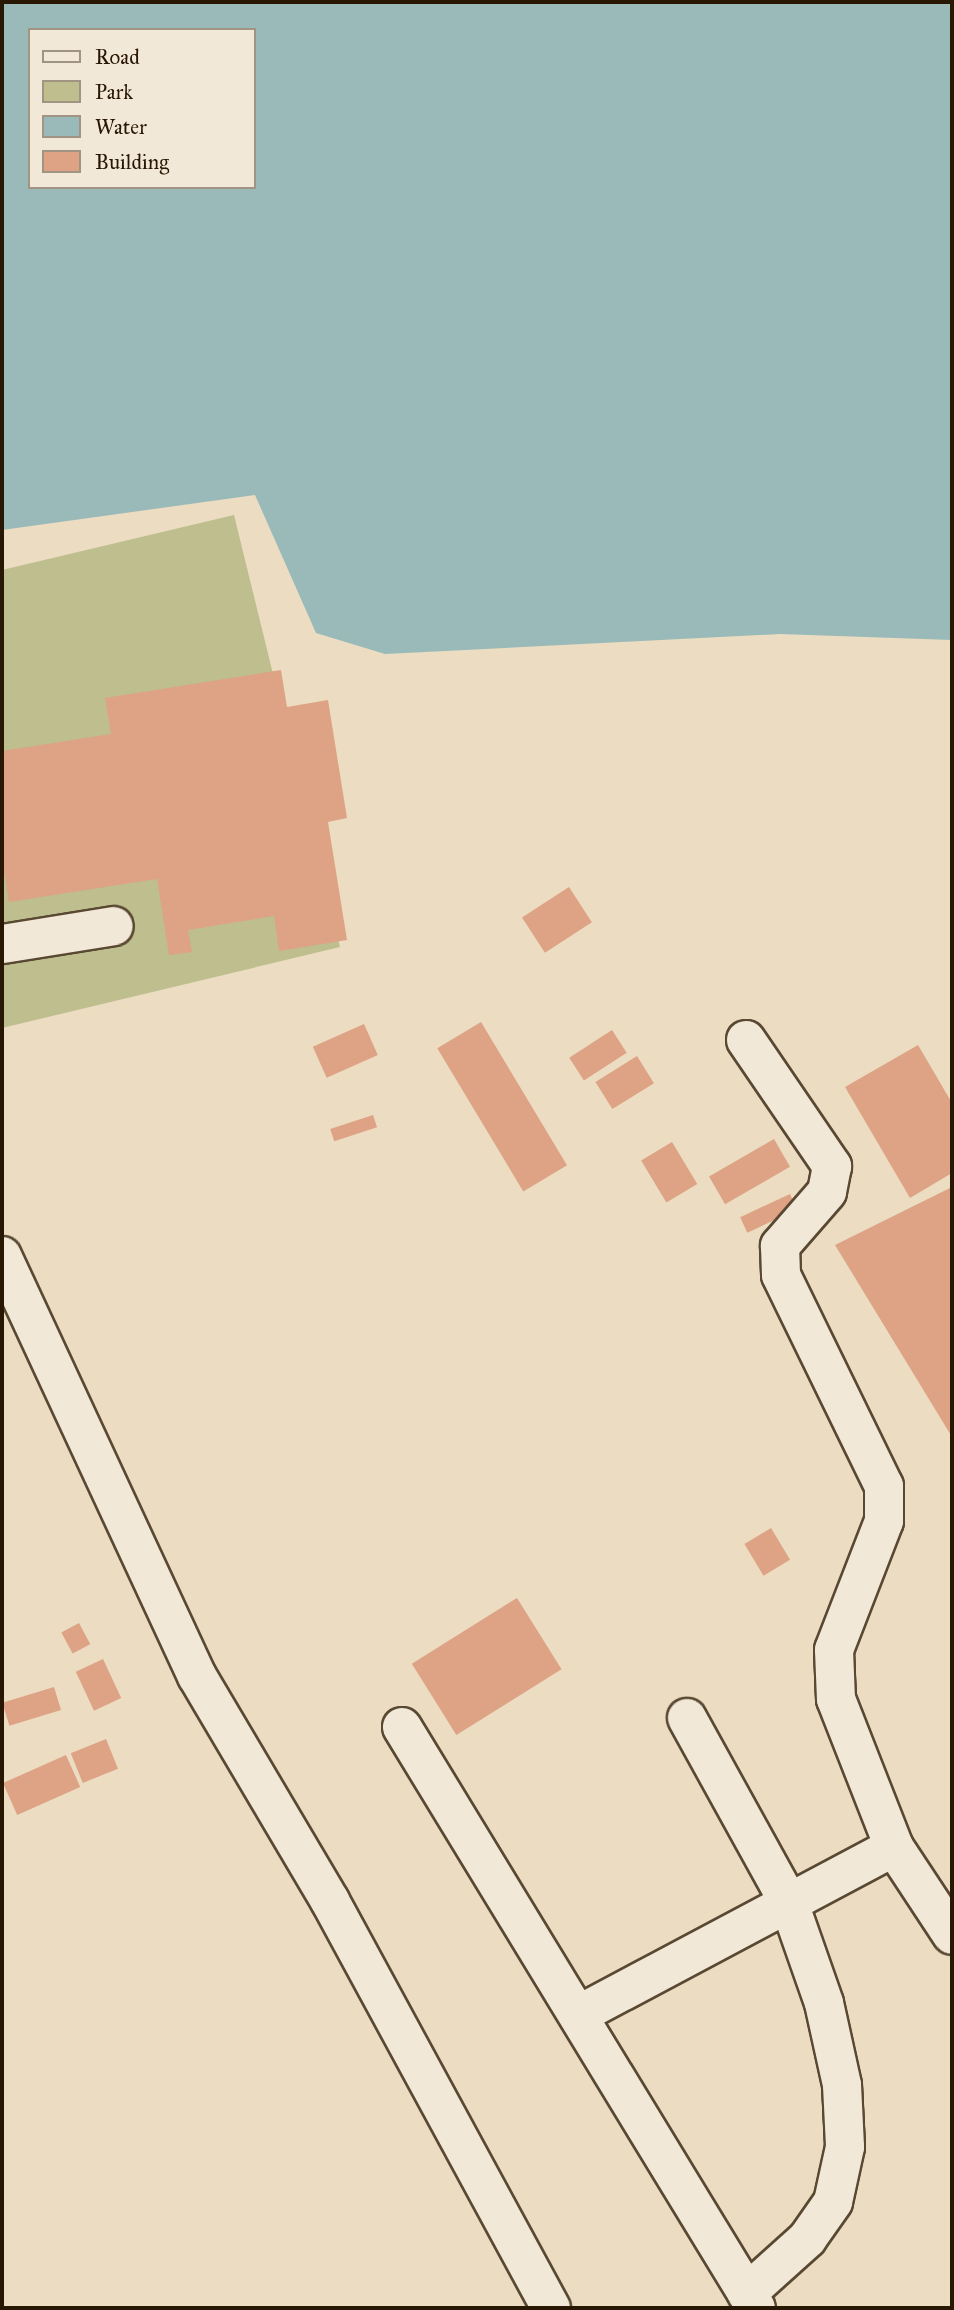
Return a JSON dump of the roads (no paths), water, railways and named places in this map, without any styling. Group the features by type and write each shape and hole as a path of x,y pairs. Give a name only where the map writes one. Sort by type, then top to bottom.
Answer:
{"lane":[{"path":"2,944 114,926"},
{"path":"746,1040 832,1166 830,1188 780,1246 779,1256 785,1284 884,1486 884,1521 834,1650 832,1676 836,1699 894,1847 952,1935"},
{"path":"2,1256 197,1676 330,1902 551,2308"},
{"path":"402,1727 751,2301 807,2239 833,2202 845,2147 842,2085 830,2031 789,1903 687,1718"},
{"path":"578,2015 894,1847"}],"water":[{"path":"2,2 952,2 952,640 780,634 385,654 316,633 255,495 2,530"}]}
